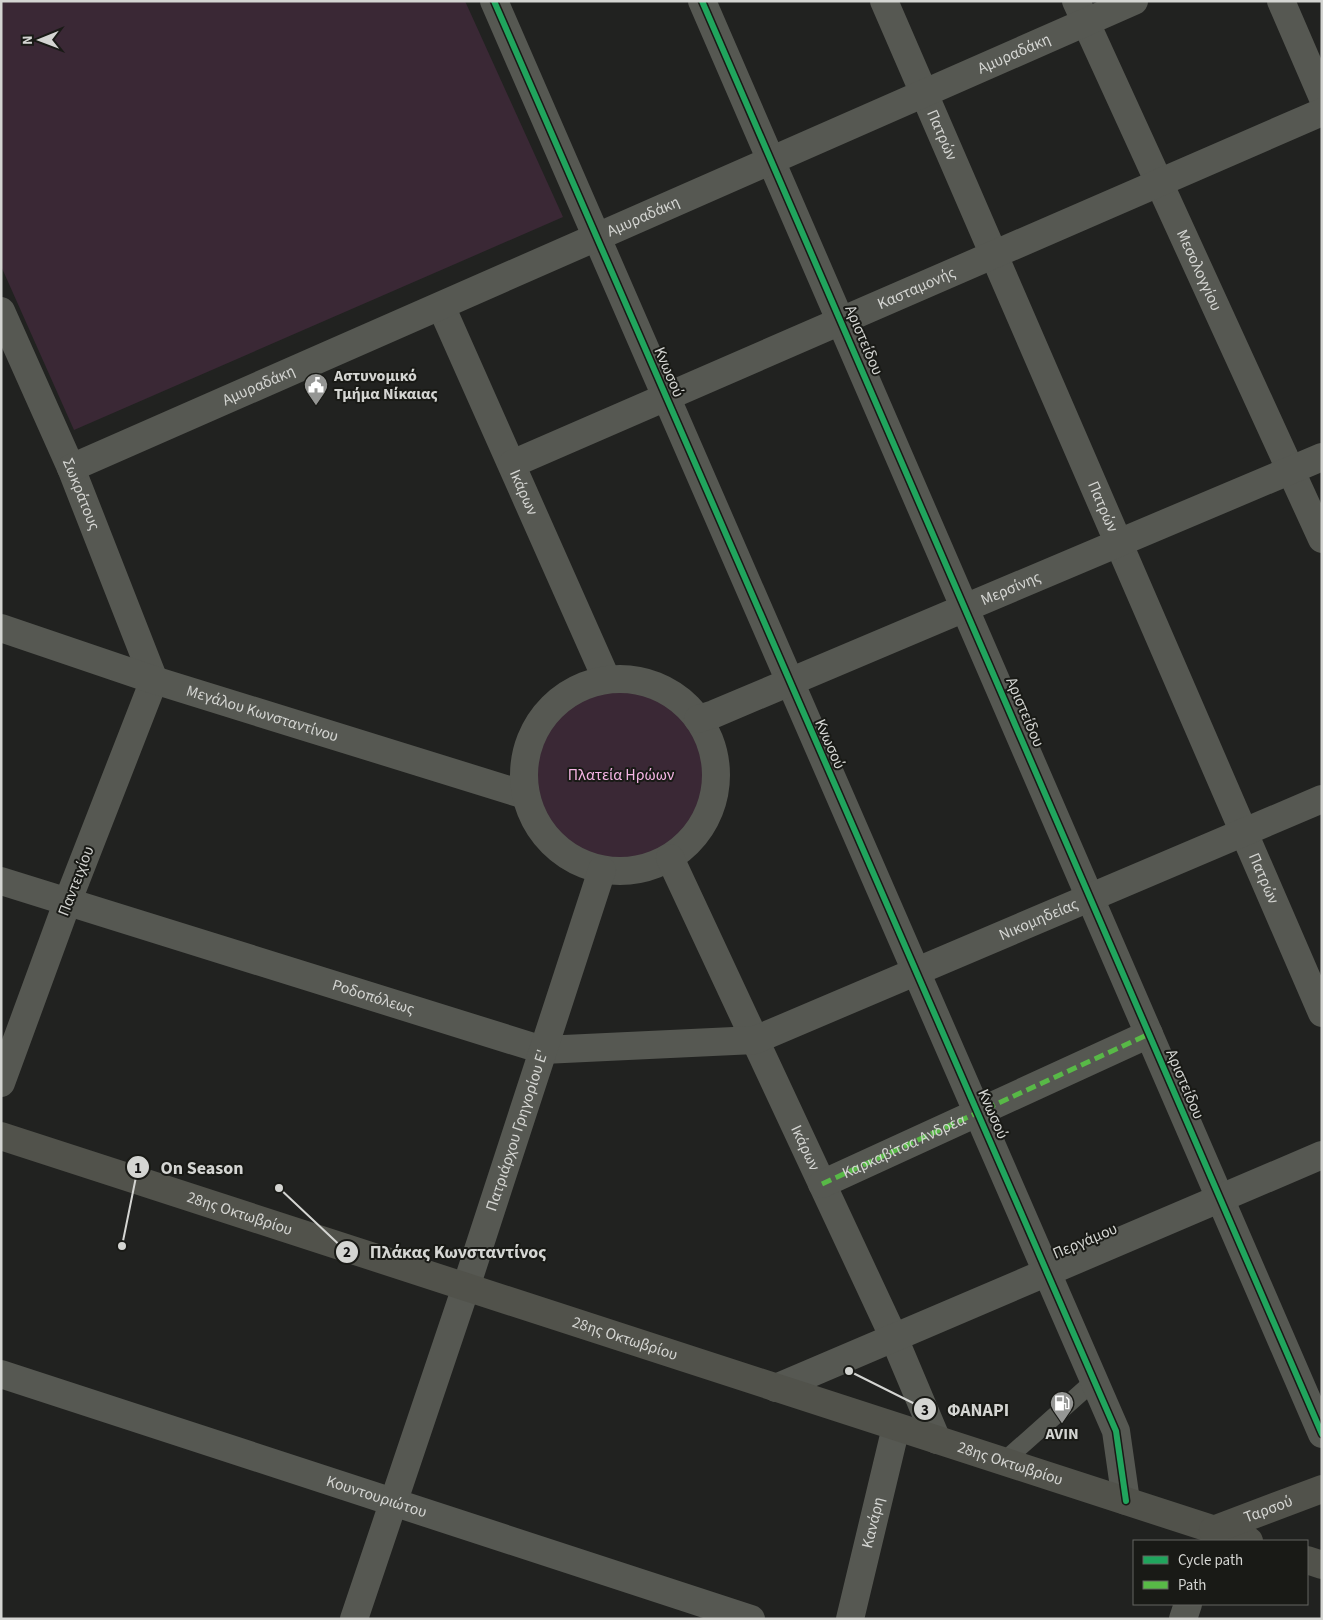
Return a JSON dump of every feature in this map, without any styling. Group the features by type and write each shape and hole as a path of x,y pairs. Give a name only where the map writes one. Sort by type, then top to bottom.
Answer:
{"main road":[{"name":"28ης Οκτωβρίου","path":"1,1136 1126,1501 1211,1535 1243,1540"},
{"name":"Ταρσού","path":"1211,1535 1322,1489"},
{"path":"1308,1560 1322,1565"}],"street":[{"name":"Κνωσού","path":"494,1 598,237 665,399 1116,1431 1126,1501"},
{"name":"Αριστείδου","path":"702,1 1322,1434"},
{"name":"Πατρών","path":"884,1 1322,1013"},
{"name":"Αμυραδάκη","path":"71,468 923,94 1080,11 1134,1"},
{"path":"1281,1 1322,96"},
{"name":"Μεσολογγίου","path":"1080,11 1292,469 1322,539"},
{"name":"Κασταμονής","path":"512,464 1322,112"},
{"name":"Ικάρων","path":"441,306 606,678"},
{"name":"Σωκράτους","path":"1,310 71,468 154,680"},
{"name":"Μερσίνης","path":"698,719 789,683 1322,457"},
{"name":"Μεγάλου Κωνσταντίνου","path":"1,628 154,680 525,795"},
{"path":"606,678 632,678 658,686 680,699 698,719 709,738 715,761 716,783 711,805 702,826 688,844 670,858 648,867 625,872 602,870 575,861 552,844 535,822 525,795 523,763 536,726 550,707 575,688 606,678"},
{"name":"Παντειχίου","path":"1,1083 67,903 154,680"},
{"name":"Νικομηδείας","path":"755,1040 1322,799"},
{"name":"Ικάρων","path":"670,858 894,1338 937,1440"},
{"name":"Πατριάρχου Γρηγορίου Ε'","path":"354,1619 466,1286 602,870"},
{"name":"Ροδοπόλεως","path":"1,881 543,1050 755,1040"},
{"name":"Καρκαβίτσα Ανδρέα","path":"822,1184 1149,1034"},
{"name":"Περγάμου","path":"776,1388 1322,1155"},
{"name":"Κουντουριώτου","path":"1,1374 751,1619"},
{"name":"Κανάρη","path":"850,1619 896,1427"},
{"path":"1183,1619 1188,1605"}],"lane":[{"path":"1003,1462 1094,1381"}],"green space":[{"path":"4,1 465,1 563,217 74,430 1,266 1,3"},
{"name":"Πλατεία Ηρώων","path":"629,691 653,697 681,715 699,743 704,759 704,791 699,807 681,835 668,845 645,856 613,859 589,853 561,835 551,822 540,799 537,767 543,743 561,715 574,705 597,694"}],"marked path":[{"path":"822,1184 1149,1034"}],"cycle path":[{"path":"494,1 1116,1431 1126,1501"},
{"path":"702,1 1322,1434"}],"place":[{"name":"Αστυνομικό Τμήμα Νίκαιας","path":"316,406"},
{"name":"Πλάκας Κωνσταντίνος","path":"279,1188"},
{"name":"On Season","path":"122,1246"},
{"name":"ΦΑΝΑΡΙ","path":"849,1371"},
{"name":"AVIN","path":"1062,1424"}]}
